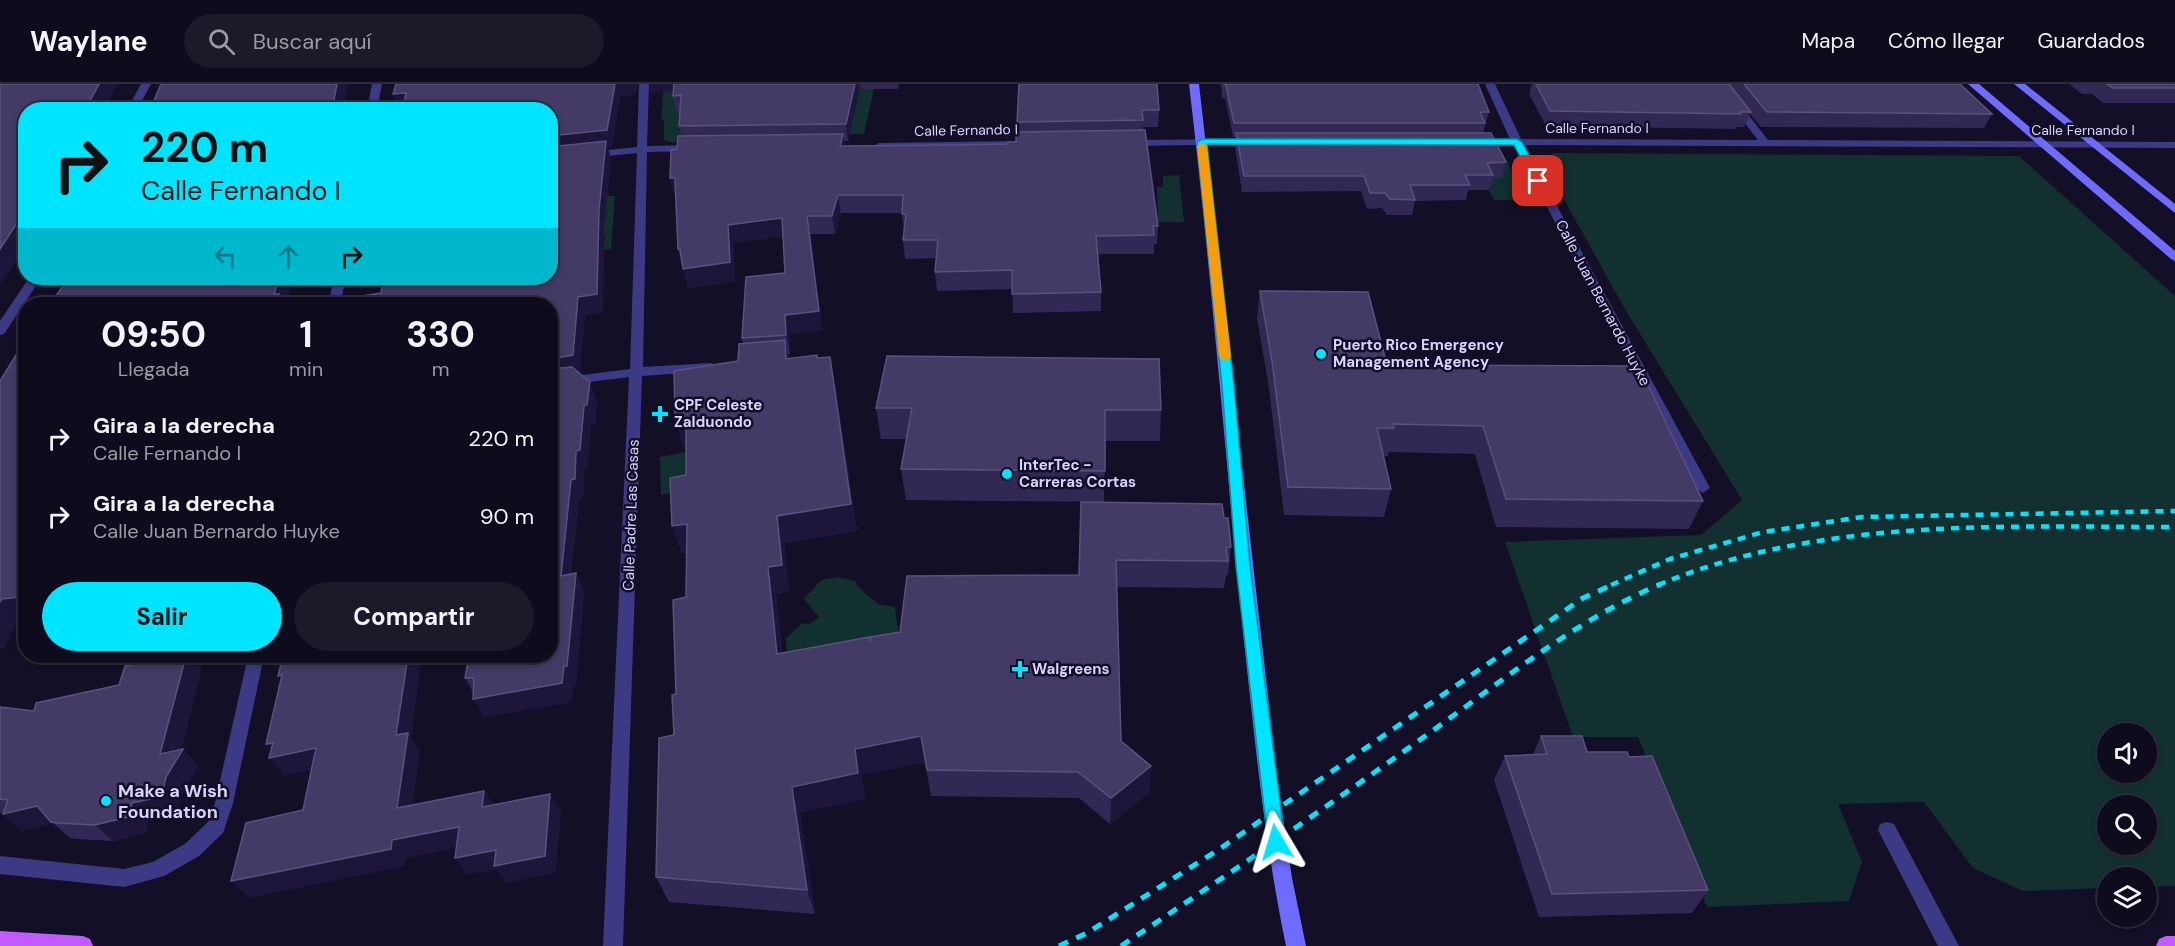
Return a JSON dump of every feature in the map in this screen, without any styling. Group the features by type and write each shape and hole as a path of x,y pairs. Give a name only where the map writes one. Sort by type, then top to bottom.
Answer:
{"main road":[{"path":"0,941 83,946"},
{"path":"2166,946 2175,946"}],"street":[{"path":"136,102 146,84"},
{"path":"374,102 377,84"},
{"name":"Calle Padre Las Casas","path":"613,946 636,372 644,84"},
{"path":"1194,84 1228,386 1244,577 1282,885 1296,946"},
{"name":"Calle Juan Bernardo Huyke","path":"1490,84 1517,142 1703,488"},
{"path":"1719,84 1766,144"},
{"path":"1973,84 2175,257"},
{"path":"2019,84 2175,210"},
{"path":"1118,143 1261,142"},
{"name":"Calle Fernando I","path":"1461,142 2175,145"},
{"name":"Calle Fernando I","path":"869,146 1035,144"},
{"path":"558,158 643,149 702,148"},
{"path":"0,331 18,304"},
{"path":"558,383 636,372 720,366"},
{"path":"0,865 124,878 157,870 192,850 216,827 224,803 254,663"},
{"path":"1887,830 1949,946"}],"green space":[{"path":"783,84 880,84 879,89 874,89 864,134 845,134 851,128 852,121 682,138 674,143 664,140 664,121 661,118 663,92"},
{"path":"1553,153 2019,156 2175,296 2175,886 2157,887 2157,867 2097,867 2097,888 2023,891 1973,868 1924,802 1838,804 1862,862 1849,901 1707,907 1638,737 1573,737 1505,542 1701,535 1742,500 1623,306 1543,161"},
{"path":"1499,155 1506,159 1526,200 1494,200 1483,178"},
{"path":"1179,175 1184,222 1158,222 1157,187 1163,187 1163,176"},
{"path":"607,196 615,196 611,249 558,256 558,248 605,241 604,234 596,235"},
{"path":"691,451 693,489 661,495 660,457"},
{"path":"839,577 856,582 857,586 878,604 895,607 899,638 787,667 786,638 803,623 810,624 819,617 804,599 821,580"}],"building":[{"path":"0,84 99,84 89,102 18,102 18,221 0,249"},
{"path":"161,84 337,84 334,102 153,102"},
{"path":"396,84 615,84 607,130 558,135 558,102 404,102 406,93 393,94"},
{"path":"674,84 855,84 846,124 679,126 681,95 673,96"},
{"path":"1019,84 1157,84 1159,110 1142,110 1143,120 1017,122"},
{"path":"1223,84 1478,84 1489,112 1480,112 1485,123 1234,123 1226,85"},
{"path":"1536,84 1729,84 1751,112 1740,112 1741,114 1550,111"},
{"path":"1744,84 1960,84 1992,114 1767,112"},
{"path":"2107,84 2175,84 2175,88 2113,88"},
{"path":"1145,130 1158,226 1153,226 1154,235 1096,236 1101,292 1012,294 1012,270 935,272 938,240 903,240 906,214 902,214 903,195 838,195 832,216 807,216 819,311 785,315 786,335 742,338 746,277 785,273 782,218 728,225 730,262 683,269 680,249 678,249 675,178 670,178 671,150 677,149 678,136 843,134 840,146 956,145 1007,144 1016,142 1016,132"},
{"path":"1236,133 1491,133 1506,162 1487,163 1493,175 1465,175 1470,185 1410,185 1415,200 1390,199 1385,193 1370,193 1364,176 1244,176"},
{"path":"606,141 599,210 597,294 578,297 573,355 558,358 558,297 362,297 381,293 382,285 558,285 558,146"},
{"path":"64,285 277,285 274,294 279,294 278,297 55,297"},
{"path":"1260,291 1368,292 1387,365 1639,366 1703,501 1506,499 1483,426 1393,424 1394,428 1377,428 1391,489 1288,487 1272,361"},
{"path":"785,340 786,359 817,355 817,358 830,357 851,504 777,516 782,565 768,567 777,654 870,637 870,642 871,637 900,632 907,576 1079,575 1081,502 1222,504 1224,518 1228,518 1231,547 1226,548 1228,561 1116,560 1121,741 1151,766 1111,798 1078,772 927,770 921,736 855,749 858,773 792,787 807,890 656,877 659,738 674,735 672,695 676,694 673,600 686,597 687,524 672,526 670,478 686,475 686,419 675,420 674,371 738,361 739,344"},
{"path":"18,352 18,597 2,599 0,602 0,381"},
{"path":"887,356 1159,359 1161,410 1105,410 1105,471 901,469 912,408 876,408"},
{"path":"572,367 590,382 587,405 584,406 580,450 576,451 575,479 571,480 561,576 576,573 567,666 564,666 562,683 473,699 474,678 465,678 468,663 558,663 558,368"},
{"path":"139,663 184,663 160,754 183,749 166,777 163,790 150,799 132,803 128,817 95,825 51,822 37,806 3,814 8,800 0,799 0,707 34,711 36,703 119,685 125,666"},
{"path":"281,663 407,663 396,735 408,733 397,808 484,791 482,807 550,794 545,856 494,866 496,850 455,858 459,827 392,840 391,849 231,881 246,823 303,810 316,748 269,758 273,743 266,744 282,675 278,676"},
{"path":"1541,736 1582,736 1587,752 1627,752 1629,757 1652,756 1708,890 1552,894 1505,756 1547,754"}],"railway":[{"path":"1611,585 1670,559 1763,532 1862,517 2175,511"},
{"path":"1658,585 1720,563 1783,547 1847,537 1912,530 1978,527 2175,527"},
{"path":"1059,946 1087,933 1218,850 1583,598 1614,584"},
{"path":"1121,946 1394,759 1542,651 1600,614 1661,584"}],"slow traffic":[{"path":"1202,146 1225,357"}],"place":[{"name":"Puerto Rico Emergency Management Agency","path":"1321,354"},
{"name":"CPF Celeste Zalduondo","path":"660,414"},
{"name":"InterTec - Carreras Cortas","path":"1007,474"},
{"name":"Walgreens","path":"1020,669"},
{"name":"Make a Wish Foundation","path":"106,801"}],"route":[{"path":"1276,842 1243,566 1228,386 1202,142 1517,142 1538,181"}]}
